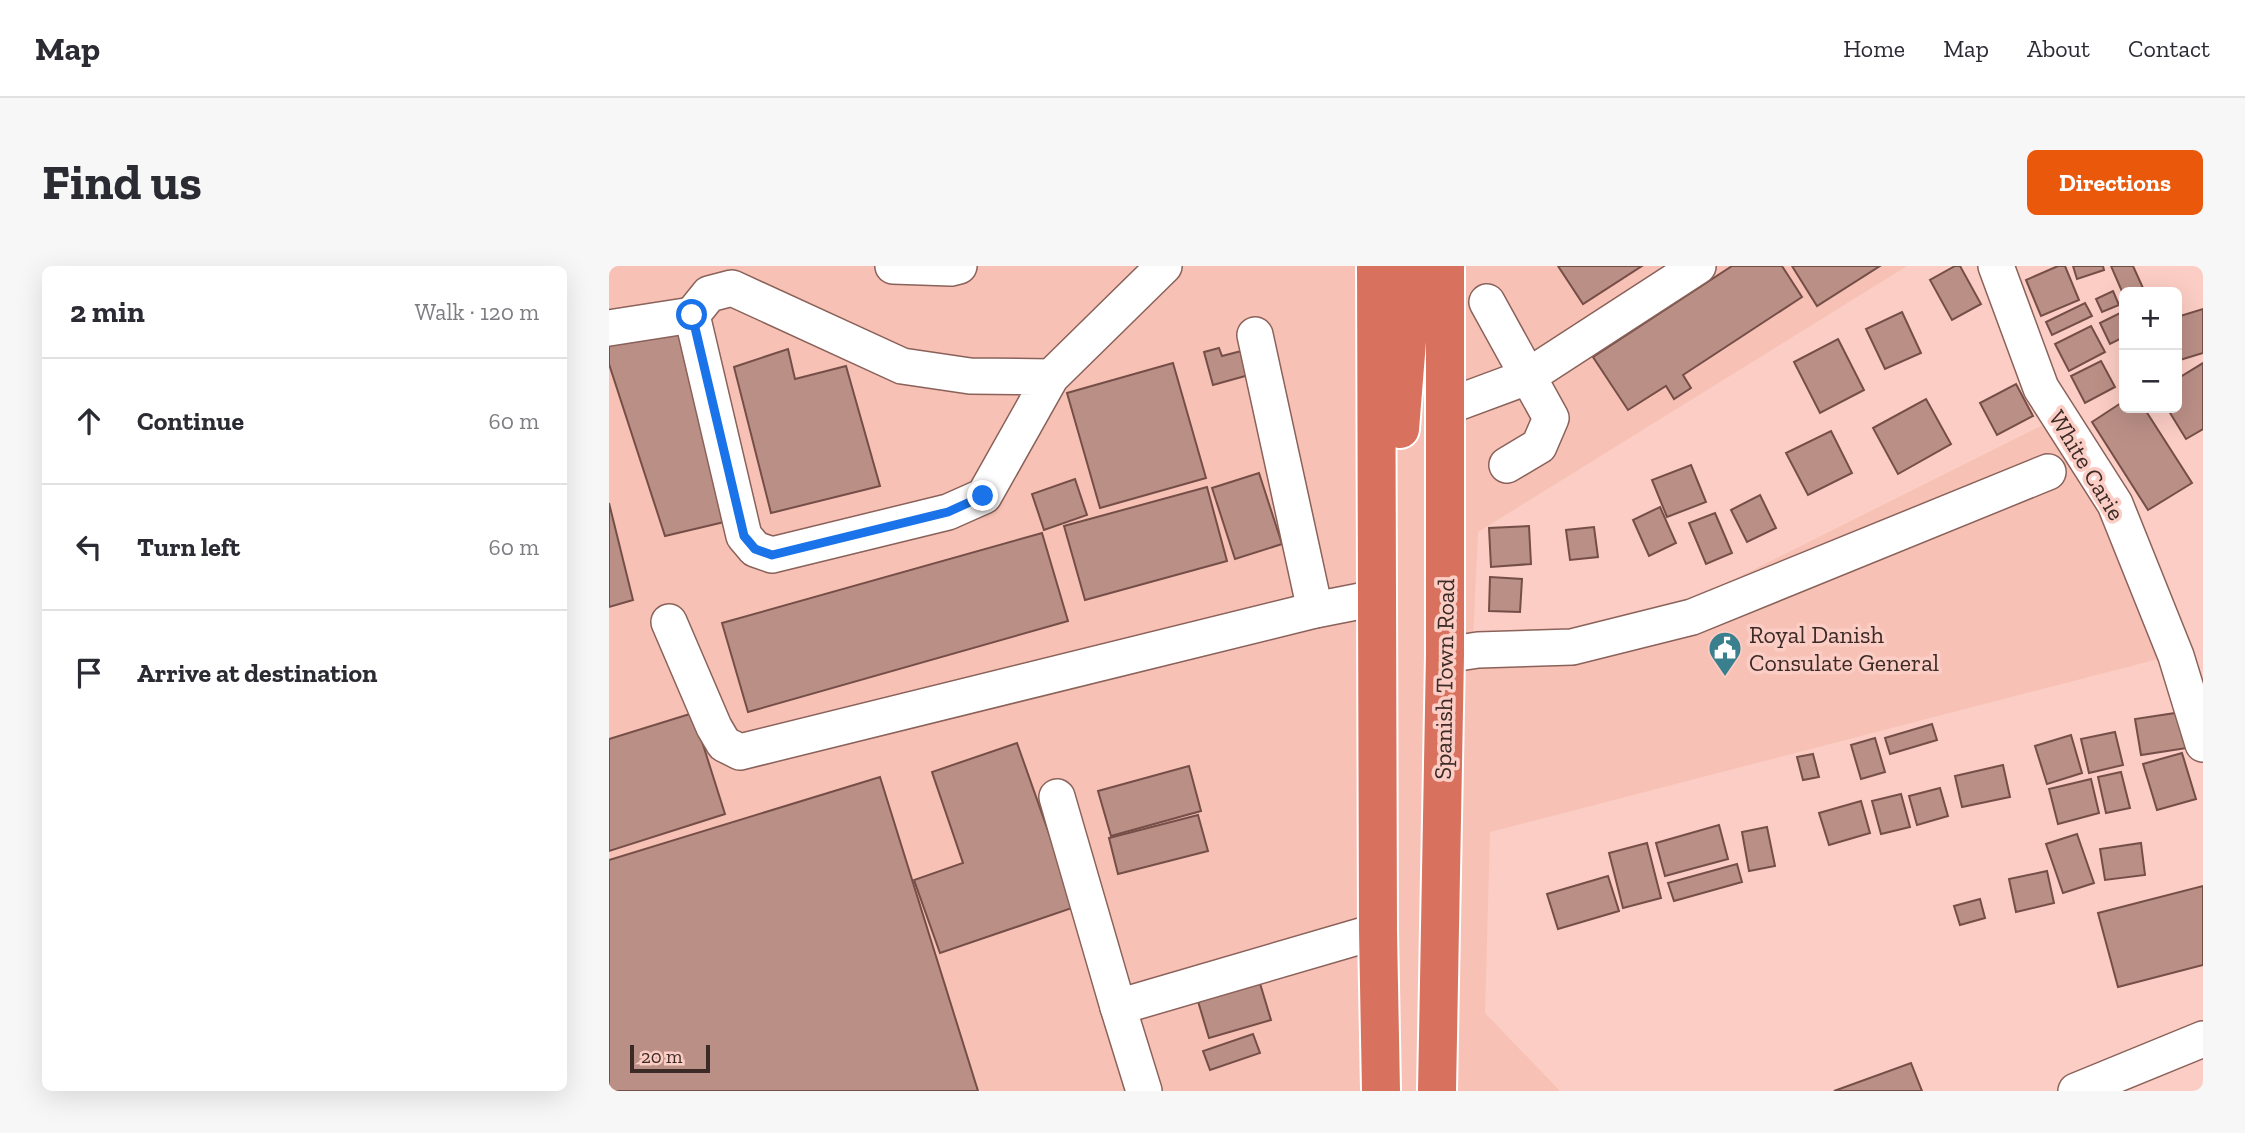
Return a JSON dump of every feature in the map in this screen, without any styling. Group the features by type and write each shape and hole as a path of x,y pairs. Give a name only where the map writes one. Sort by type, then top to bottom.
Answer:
{"highway":[{"path":"1376,266 1381,1091"},
{"path":"1377,597 1391,579 1413,266"},
{"name":"Spanish Town Road","path":"1437,1091 1445,655 1445,266"}],"street":[{"path":"893,266 959,266"},
{"path":"692,315 744,536 755,549 772,555 948,512 983,496 1051,377 1164,266"},
{"path":"1445,407 1527,377 1698,266"},
{"name":"White Carie","path":"1996,266 2041,388 2115,504 2176,656 2203,744"},
{"path":"609,328 692,315 709,294 732,288 902,366 970,376 1051,377"},
{"path":"1487,302 1551,418 1539,446 1507,465"},
{"path":"1255,335 1315,610"},
{"path":"1445,655 1478,650 1572,647 1692,617 2048,472"},
{"path":"670,622 724,744 740,752 1377,597"},
{"path":"1057,797 1144,1091"},
{"path":"1118,1007 1378,930"},
{"path":"2076,1091 2203,1039"}],"shaded area":[{"path":"609,266 1907,266 1478,532 1472,659 1641,626 2063,415 2158,659 1490,832 1485,1013 1560,1091 609,1091"}],"building":[{"path":"1558,266 1642,266 1583,304"},
{"path":"1732,266 1782,266 1802,297 1683,375 1691,388 1674,399 1666,386 1628,410 1593,357"},
{"path":"1792,266 1880,266 1817,306"},
{"path":"1955,266 1960,266 1981,304 1952,320 1930,280"},
{"path":"2058,266 2065,266 2079,300 2041,316 2026,280"},
{"path":"2073,266 2103,266 2104,270 2077,279"},
{"path":"2111,266 2133,266 2143,287 2120,287"},
{"path":"2113,291 2119,305 2102,312 2096,299"},
{"path":"2085,303 2092,316 2052,335 2046,322"},
{"path":"2203,309 2203,353 2182,359 2182,350 2182,315"},
{"path":"1902,312 1921,353 1885,369 1866,329"},
{"path":"2119,314 2119,340 2110,344 2100,323"},
{"path":"682,322 737,519 665,536 609,364 609,343"},
{"path":"2091,326 2105,352 2069,371 2055,344"},
{"path":"1838,339 1864,390 1820,413 1794,362"},
{"path":"1219,348 1222,356 1249,349 1256,373 1213,385 1204,352"},
{"path":"788,349 795,379 846,366 880,486 771,513 734,367"},
{"path":"2101,361 2115,387 2085,403 2071,376"},
{"path":"1173,363 1206,478 1100,508 1067,393"},
{"path":"2203,363 2203,429 2186,439 2170,413 2182,413 2182,376"},
{"path":"2016,384 2033,416 1997,435 1980,403"},
{"path":"1926,399 1951,444 1898,474 1873,428"},
{"path":"2119,404 2119,413 2147,413 2192,483 2148,510 2092,422"},
{"path":"1831,431 1852,473 1808,495 1786,453"},
{"path":"1691,465 1706,502 1667,517 1652,480"},
{"path":"1259,473 1282,544 1235,559 1212,488"},
{"path":"1075,479 1087,515 1044,530 1032,494"},
{"path":"1207,487 1227,561 1085,600 1064,526"},
{"path":"1760,495 1776,528 1747,542 1731,510"},
{"path":"609,503 633,600 609,607"},
{"path":"1660,507 1676,543 1649,556 1633,520"},
{"path":"1715,513 1732,553 1706,564 1689,523"},
{"path":"1529,526 1531,564 1491,567 1489,528"},
{"path":"1594,527 1598,557 1570,560 1566,530"},
{"path":"1042,533 1068,621 748,712 722,623"},
{"path":"1490,577 1522,579 1520,612 1489,611"},
{"path":"2182,712 2187,748 2141,755 2135,719"},
{"path":"693,713 725,814 609,851 609,739"},
{"path":"1932,724 1937,740 1890,754 1885,738"},
{"path":"2115,732 2123,765 2089,773 2081,739"},
{"path":"2071,735 2082,773 2047,784 2035,746"},
{"path":"1875,738 1885,772 1861,779 1851,745"},
{"path":"1017,743 1075,907 940,953 914,880 963,863 932,772"},
{"path":"2182,753 2196,799 2157,810 2143,764"},
{"path":"1813,754 1819,777 1803,780 1797,757"},
{"path":"2003,765 2010,797 1962,807 1955,776"},
{"path":"1189,766 1201,811 1111,836 1098,791"},
{"path":"2121,772 2130,808 2106,813 2098,777"},
{"path":"880,777 978,1091 609,1091 609,860"},
{"path":"2091,779 2099,813 2058,824 2049,789"},
{"path":"1940,788 1948,816 1917,825 1909,796"},
{"path":"1901,794 1910,827 1881,834 1872,801"},
{"path":"1861,801 1870,833 1829,845 1819,813"},
{"path":"1198,815 1208,851 1118,874 1109,838"},
{"path":"1719,825 1728,859 1665,876 1656,843"},
{"path":"1767,827 1775,866 1749,871 1742,832"},
{"path":"2077,834 2094,883 2063,893 2046,844"},
{"path":"1647,843 1661,898 1623,908 1609,853"},
{"path":"2141,843 2145,875 2105,880 2100,849"},
{"path":"1737,864 1742,882 1674,901 1668,883"},
{"path":"2047,871 2054,903 2016,912 2009,879"},
{"path":"1608,876 1619,911 1558,929 1547,894"},
{"path":"2203,886 2203,965 2118,987 2098,913"},
{"path":"1980,899 1985,918 1960,925 1954,906"},
{"path":"1259,980 1271,1020 1209,1038 1197,998"},
{"path":"1253,1034 1260,1053 1210,1070 1203,1051"},
{"path":"1911,1063 1922,1091 1834,1091"}],"place":[{"name":"Royal Danish Consulate General","path":"1725,678"}],"route":[{"path":"692,315 744,536 755,549 772,555 948,512 983,496"}]}
